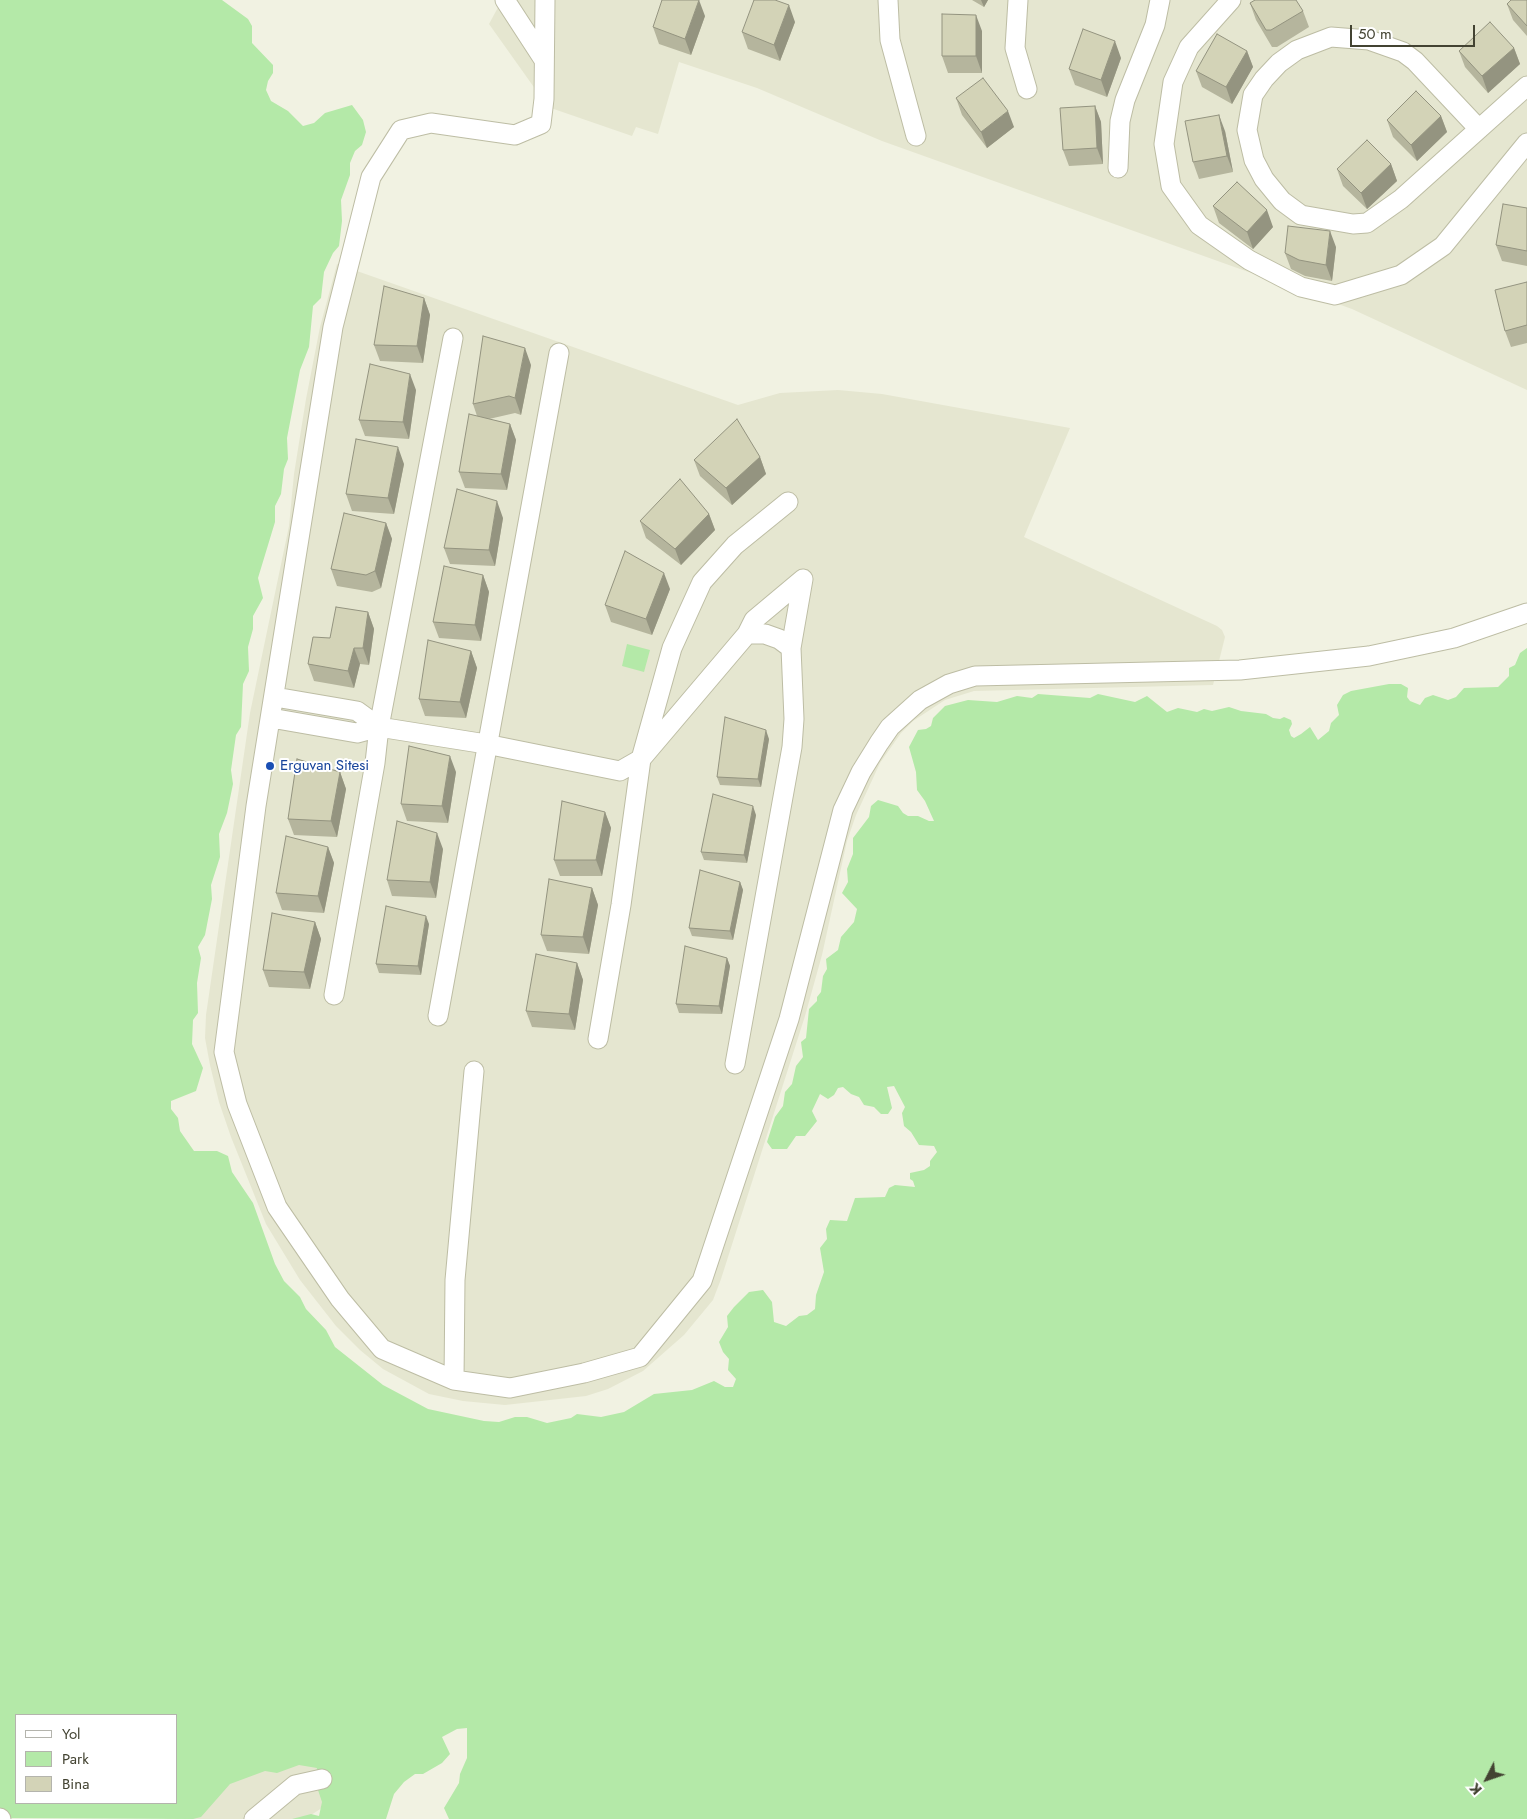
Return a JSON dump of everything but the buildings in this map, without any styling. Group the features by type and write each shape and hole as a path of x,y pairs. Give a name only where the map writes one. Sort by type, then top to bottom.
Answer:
{"street":[{"path":"505,0 544,60"},
{"path":"545,0 544,99 541,124 515,135 431,123 401,130 371,177 333,327 256,806 224,1052 237,1104 277,1207 340,1300 382,1349 454,1380 510,1388 584,1373 640,1357 702,1281 790,1019 843,810 861,772 890,727 920,700 949,684 975,676 1240,670 1369,656 1454,638 1527,613"},
{"path":"888,0 890,40 916,136"},
{"path":"1018,0 1015,48 1027,89"},
{"path":"1118,168 1120,121 1125,100 1155,25 1160,0"},
{"path":"1231,0 1189,47 1173,82 1164,144 1171,186 1199,225 1249,260 1301,287 1335,295 1401,275 1443,246 1527,143"},
{"path":"1479,129 1415,61 1403,52 1369,40 1331,36 1297,50 1279,63 1264,79 1253,94 1247,130 1254,160 1264,179 1282,201 1301,215 1353,224 1366,223 1401,198 1479,129 1527,86"},
{"path":"334,995 375,764 379,727 453,338"},
{"path":"438,1016 486,744 559,353"},
{"path":"598,1039 622,905 641,759 672,648 702,582 735,545 788,502"},
{"path":"271,718 357,733 379,727 486,744 620,771 641,759 747,634 754,620 803,579 791,648 794,719 792,746 735,1064"},
{"path":"747,634 765,634 791,648"},
{"path":"275,696 357,711 379,727"},
{"path":"454,1380 455,1280 474,1072"},
{"path":"254,1819 295,1785 322,1779"}],"shaded area":[{"path":"502,0 1527,0 1527,390 1352,309 882,141 757,88 679,62 658,134 636,127 632,136 548,107 489,24"},
{"path":"337,264 738,405 780,393 838,390 882,394 1070,428 1024,537 1217,626 1222,630 1225,637 1213,685 974,691 945,700 913,721 901,733 880,763 856,815 847,841 822,955 805,1016 713,1300 684,1335 643,1371 608,1389 586,1396 505,1405 463,1401 429,1394 383,1369 360,1350 336,1326 300,1280 266,1224 231,1137 219,1102 210,1065 205,1038 206,1015 250,713 289,526 294,474 306,399 320,327"},
{"path":"432,1647 463,1715 305,1819 164,1819"}],"green space":[{"path":"0,0 222,0 248,19 252,26 252,43 273,65 273,73 268,81 266,90 271,101 288,111 303,126 314,123 325,113 352,105 363,120 366,132 362,145 355,151 350,163 350,175 341,200 342,221 339,246 333,253 324,272 321,298 313,306 309,347 300,370 287,438 288,459 284,469 281,494 275,506 275,522 258,578 263,598 253,616 253,629 248,647 249,671 243,684 241,727 236,735 231,770 233,784 227,813 219,834 220,857 211,885 212,899 205,935 198,947 201,958 197,983 198,1013 193,1020 192,1044 203,1068 196,1091 171,1101 171,1109 178,1118 180,1131 194,1151 217,1151 228,1156 232,1172 253,1203 275,1264 284,1281 300,1297 306,1309 326,1330 335,1347 383,1385 428,1409 484,1421 499,1422 515,1417 527,1417 547,1423 571,1418 577,1414 601,1417 624,1412 654,1394 692,1390 714,1381 725,1387 733,1387 736,1379 728,1370 729,1359 723,1352 719,1342 728,1327 727,1316 734,1307 749,1292 763,1290 772,1302 774,1322 786,1326 799,1316 807,1315 815,1309 816,1295 824,1272 820,1248 827,1239 826,1229 830,1220 847,1221 855,1198 885,1197 889,1188 895,1185 915,1187 910,1179 910,1173 924,1170 930,1166 930,1161 937,1152 934,1146 919,1145 911,1132 904,1126 902,1113 905,1107 894,1086 887,1087 892,1108 888,1114 881,1114 874,1107 864,1105 859,1097 851,1094 843,1087 838,1088 834,1095 828,1099 820,1094 812,1111 817,1121 805,1136 796,1136 787,1149 772,1149 767,1142 775,1117 783,1106 785,1092 792,1084 796,1066 803,1057 801,1042 806,1038 809,1009 817,1001 817,997 821,992 823,976 827,969 826,959 838,950 841,937 854,922 857,909 842,893 848,882 847,869 853,854 853,838 869,817 871,806 878,800 898,806 908,816 918,816 934,821 925,801 917,790 916,772 909,747 918,730 931,726 933,718 945,706 968,700 997,702 1017,696 1032,698 1038,694 1090,698 1098,694 1135,702 1147,696 1167,712 1178,708 1197,712 1204,709 1212,711 1229,707 1241,711 1266,714 1273,718 1280,719 1284,717 1291,720 1292,724 1289,730 1291,736 1294,738 1310,727 1318,740 1329,731 1331,723 1339,715 1337,705 1343,695 1351,691 1389,684 1401,684 1408,688 1407,697 1410,701 1420,705 1425,698 1433,695 1448,700 1456,697 1464,688 1498,687 1509,676 1509,668 1515,665 1520,653 1527,648 1527,1819 449,1819 444,1808 459,1783 460,1774 467,1758 467,1728 457,1729 442,1737 450,1754 442,1763 423,1774 415,1774 404,1782 394,1794 386,1819 292,1819 311,1814 319,1816 322,1802 315,1781 317,1768 299,1765 277,1773 265,1771 230,1784 201,1817 193,1819 0,1818"},
{"path":"627,644 650,650 644,672 622,666"}],"place":[{"name":"Erguvan Sitesi","path":"270,766"}]}
